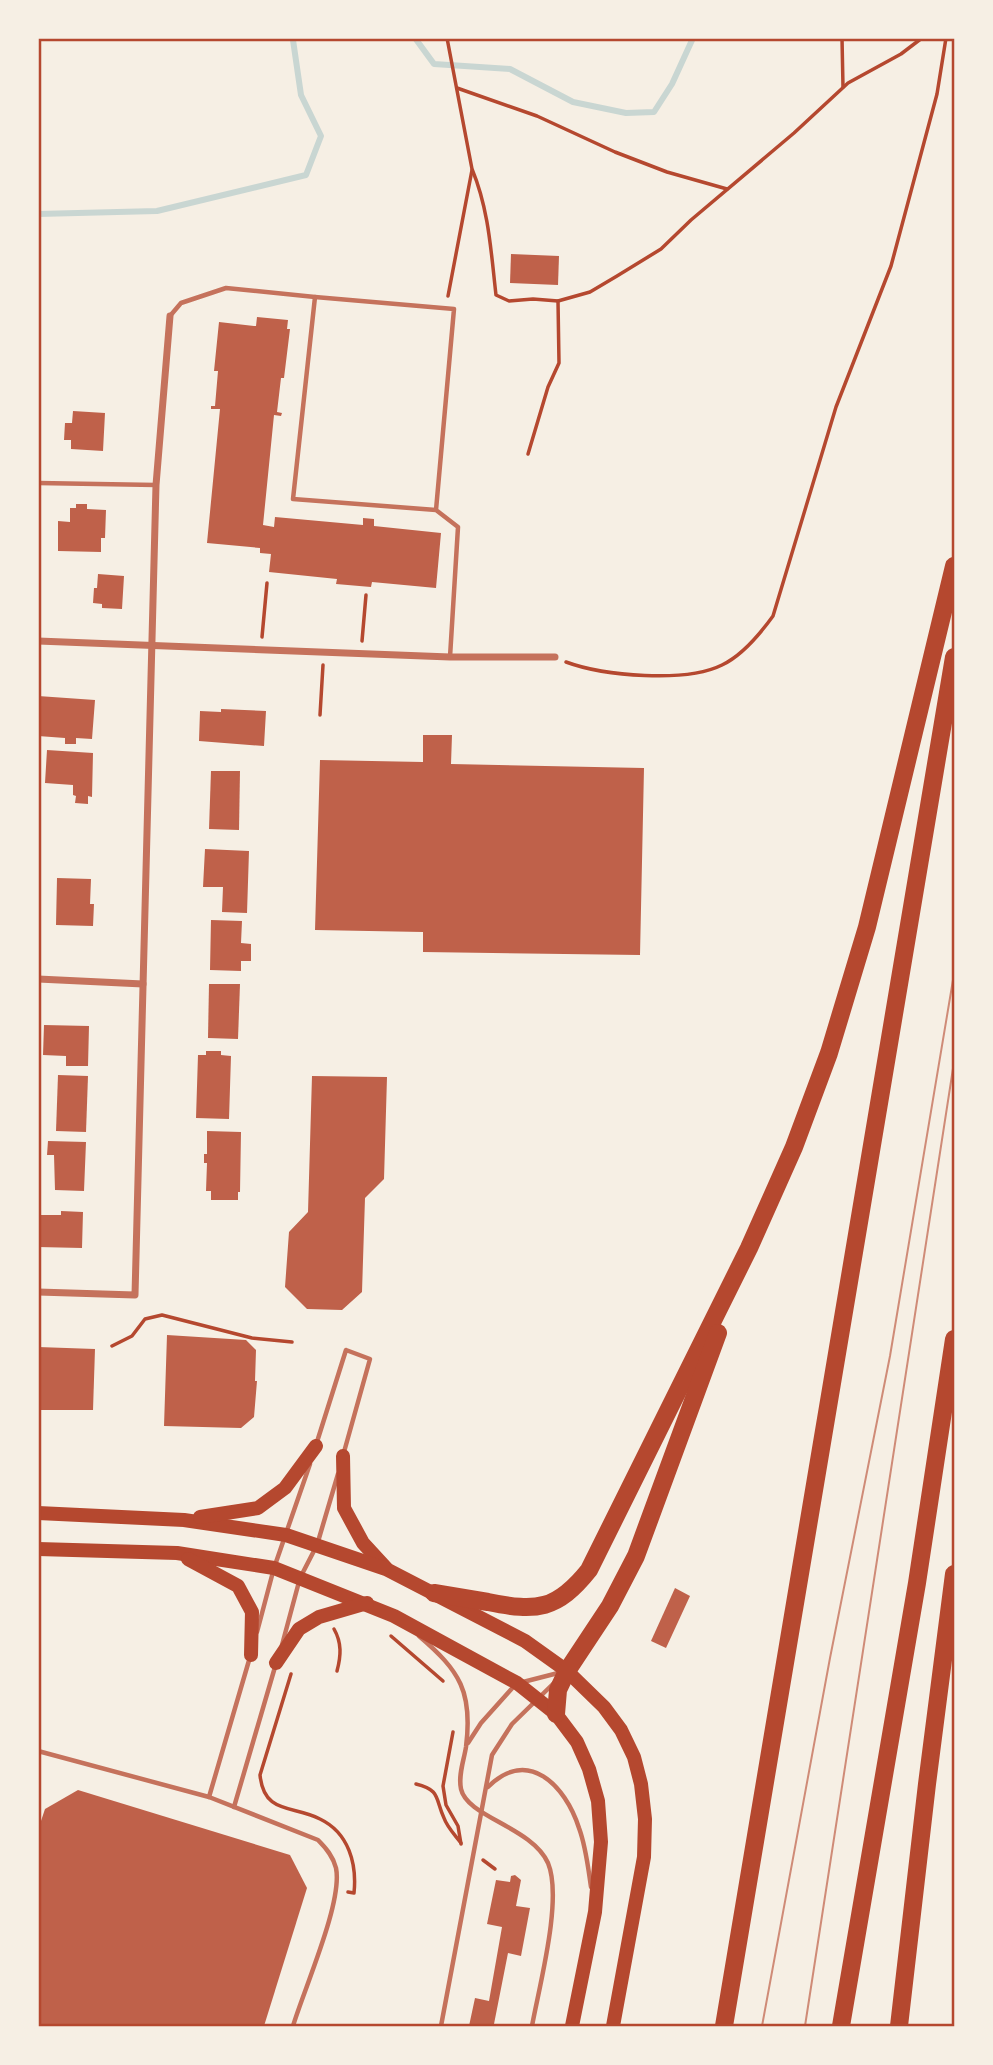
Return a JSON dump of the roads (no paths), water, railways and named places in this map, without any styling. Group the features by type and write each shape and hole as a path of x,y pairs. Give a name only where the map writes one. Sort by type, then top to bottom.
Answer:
{"highway":[{"path":"434,1593 513,1608 545,1606 563,1597 589,1570 749,1248 799,1136 829,1053 867,927 954,566"},
{"path":"724,2026 954,657"},
{"path":"556,1714 558,1690 567,1671 610,1606 636,1556 749,1248"},
{"path":"841,2026 917,1583 954,1339"},
{"path":"899,2026 954,1574"},
{"path":"853,2026 903,1716 917,1583"}],"main road":[{"path":"184,1520 258,1508 285,1488 316,1446"},
{"path":"343,1456 344,1508 363,1543 386,1569"},
{"path":"38,1513 184,1520 286,1535 386,1569 525,1641 567,1671 604,1707 621,1730 634,1757 641,1784 645,1819 644,1857 613,2026"},
{"path":"38,1549 177,1553 274,1568 394,1616 517,1683 556,1714 577,1742 589,1769 598,1801 601,1842 595,1912 572,2026"},
{"path":"177,1553 238,1586 252,1612 251,1655"},
{"path":"276,1663 299,1629 319,1617 367,1603"}],"street":[{"path":"38,1293 135,1295 156,485 170,316"},
{"path":"38,640 450,657 555,657"},
{"path":"38,979 144,984"}],"lane":[{"path":"170,316 181,303 226,288 454,309 436,510"},
{"path":"315,298 293,499 436,510 458,527 450,657"},
{"path":"38,483 156,485"},
{"path":"209,1797 274,1568 346,1350 370,1359 317,1545 300,1578 234,1807"},
{"path":"394,1616 439,1654 460,1682 468,1701 461,1789 469,1803 522,1833 533,1842 548,1863 552,1875 551,1920 532,2026"},
{"path":"466,1747 481,1723 517,1683 567,1671"},
{"path":"442,2026 483,1812 489,1765 496,1745 512,1724 567,1671"},
{"path":"38,1751 209,1797 318,1840 329,1852 336,1866 337,1889 292,2026"},
{"path":"487,1788 503,1774 520,1769 538,1773 556,1787 570,1807 580,1829 595,1912"}],"waterway":[{"path":"38,214 157,211 306,175 321,136 301,95 293,40 295,38"},
{"path":"415,38 434,64 510,69 573,102 626,113 654,112 672,84 693,38"}],"tram line":[{"path":"762,2026 830,1658 890,1356 954,974"},
{"path":"805,2026 954,1062"}]}
